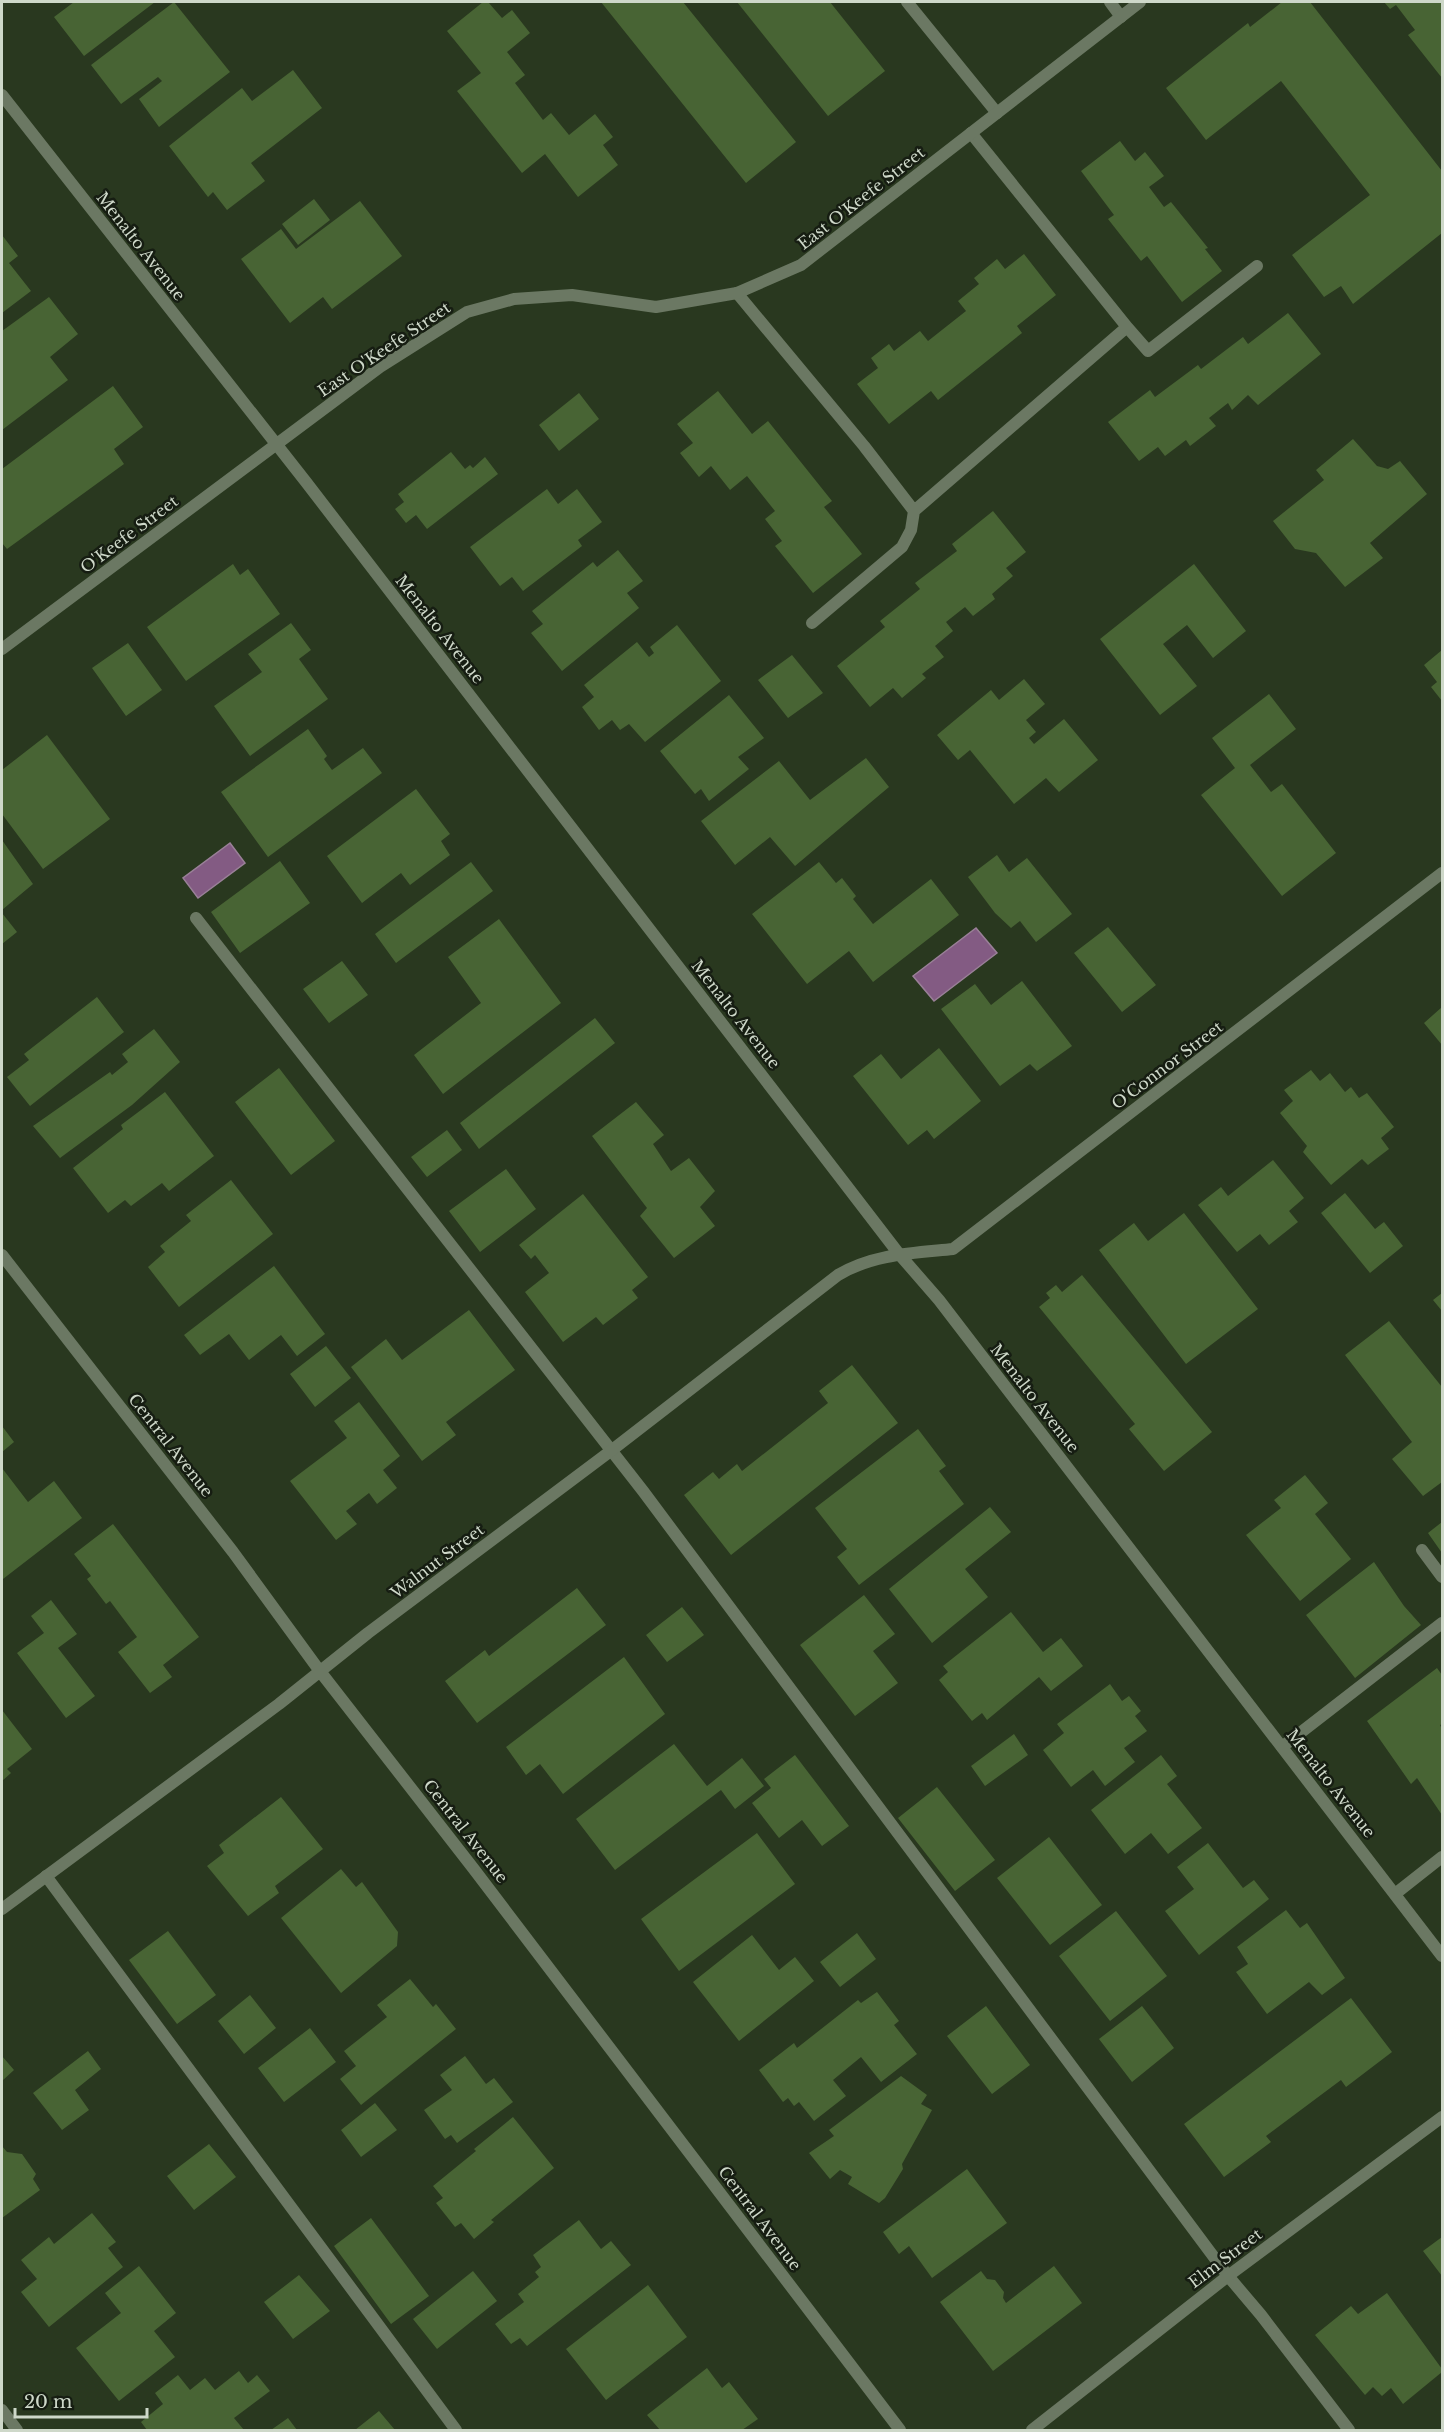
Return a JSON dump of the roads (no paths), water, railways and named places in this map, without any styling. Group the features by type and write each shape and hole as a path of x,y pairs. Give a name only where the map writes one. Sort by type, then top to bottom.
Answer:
{"street":[{"path":"907,2 997,113"},
{"path":"1110,2 1121,16"},
{"name":"East O'Keefe Street","path":"276,444 380,367 467,312 514,299 572,295 656,307 736,293 801,265 1140,2"},
{"name":"Menalto Avenue","path":"2,95 276,444 899,1254 939,1300 1443,1956"},
{"path":"971,133 1148,351 1257,266"},
{"path":"736,293 864,446 914,511"},
{"path":"812,623 902,547 911,531 914,511 1127,327"},
{"name":"O'Keefe Street","path":"2,649 276,444"},
{"name":"O'Connor Street","path":"899,1254 953,1249 1443,873"},
{"path":"196,918 612,1450 1228,2276 1261,2315 1349,2430"},
{"name":"Walnut Street","path":"2,1909 279,1704 319,1670 612,1450 838,1275 855,1265 899,1254"},
{"name":"Central Avenue","path":"2,1255 233,1552 319,1670 467,1859 900,2430"},
{"path":"1422,1550 1443,1577"},
{"path":"1282,1747 1443,1623"},
{"path":"1395,1894 1443,1857"},
{"path":"46,1876 456,2430"},
{"name":"Elm Street","path":"1032,2430 1228,2276 1443,2117"},
{"path":"2,2410 17,2430"}]}
